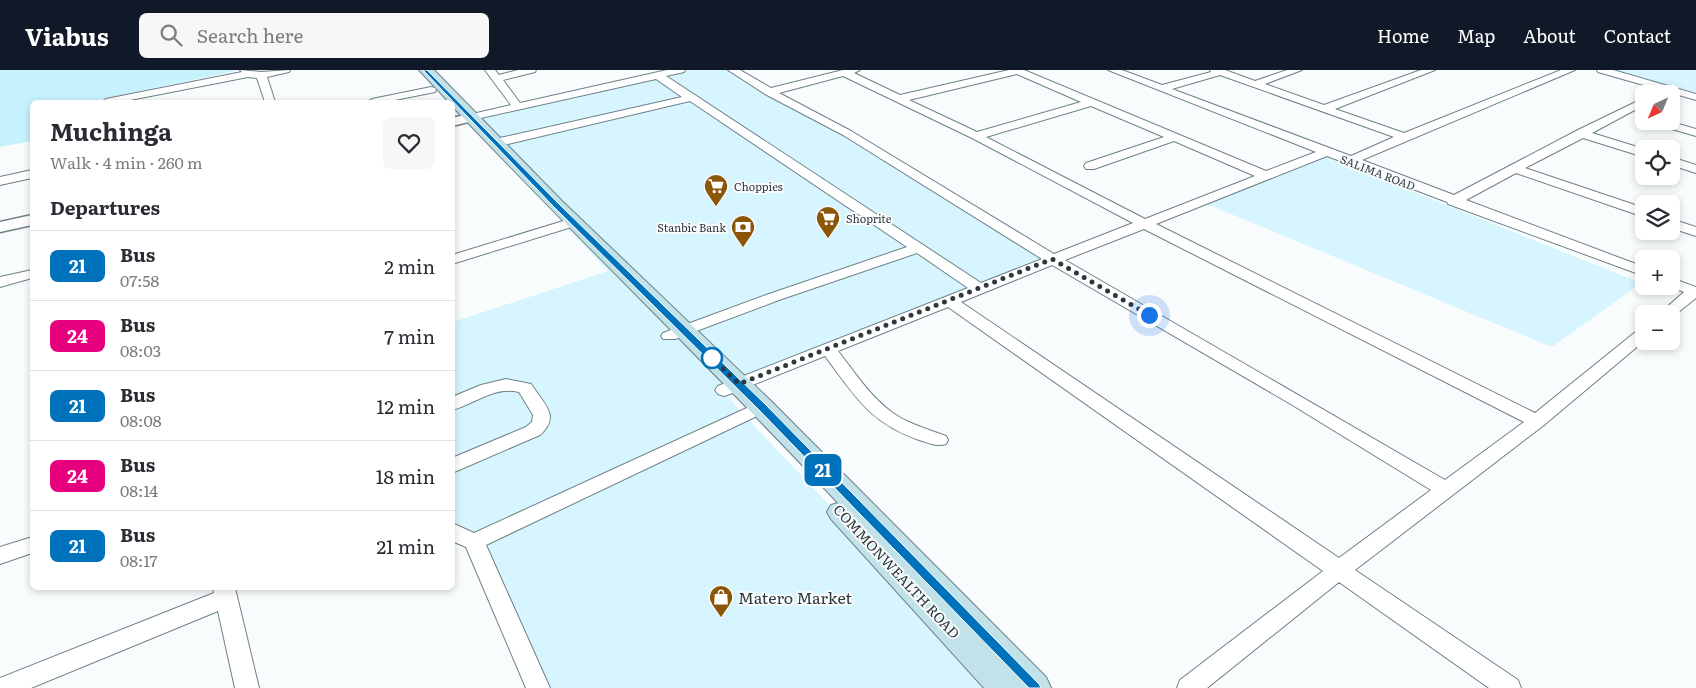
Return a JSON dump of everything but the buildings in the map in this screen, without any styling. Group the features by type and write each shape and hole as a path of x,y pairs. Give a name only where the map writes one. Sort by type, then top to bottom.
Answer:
{"main road":[{"name":"COMMONWEALTH ROAD","path":"412,70 428,80 444,100"},
{"name":"COMMONWEALTH ROAD","path":"428,80 444,100"},
{"name":"COMMONWEALTH ROAD","path":"456,115 495,143 567,224"},
{"name":"COMMONWEALTH ROAD","path":"456,115 1034,688"},
{"name":"COMMONWEALTH ROAD","path":"732,387 749,413 1005,688"}],"street":[{"path":"131,100 156,98 246,72 261,75 285,70"},
{"path":"518,107 494,74 531,70"},
{"path":"456,115 518,107 680,70"},
{"path":"733,70 847,133 1052,259 1448,490"},
{"name":"SALIMA ROAD","path":"1113,70 1635,269"},
{"path":"1256,84 1297,70"},
{"path":"1324,109 1430,70"},
{"path":"1350,161 1404,137 1570,70"},
{"path":"1602,70 1656,85"},
{"path":"770,92 850,71 898,99 976,136 1143,223 1537,421"},
{"path":"898,99 1017,71 1266,176"},
{"path":"1163,88 1218,71 1404,137"},
{"path":"261,75 269,100"},
{"path":"657,75 979,288"},
{"path":"377,100 428,80"},
{"path":"1680,92 1696,97"},
{"path":"495,143 690,98"},
{"path":"976,136 1093,102"},
{"path":"1453,200 1516,169 1580,133 1635,106"},
{"path":"1622,112 1635,116"},
{"path":"1680,128 1696,133"},
{"path":"1580,133 1635,150"},
{"path":"1090,166 1175,137"},
{"path":"732,387 1326,152"},
{"path":"1680,164 1696,169"},
{"path":"1516,169 1635,210"},
{"path":"0,181 30,174"},
{"path":"0,227 30,220"},
{"path":"455,259 567,224"},
{"path":"1680,226 1696,232"},
{"path":"676,333 918,248"},
{"path":"0,282 30,274"},
{"path":"1680,286 1696,292"},
{"path":"1679,305 1696,292"},
{"path":"950,301 1509,688"},
{"path":"1189,688 1339,570 1448,490 1537,421 1635,340"},
{"path":"828,349 847,376 886,417 910,430 939,440"},
{"path":"455,403 498,385 508,383 525,388 542,415 541,424 528,434 455,465"},
{"path":"474,542 749,413"},
{"path":"455,532 474,542 538,688"},
{"path":"0,556 30,546"},
{"path":"4,688 225,593 247,688"}],"shaded area":[{"path":"0,70 235,71 97,100 30,100 30,141 0,147"},
{"path":"680,70 734,70 1051,259 722,390 1002,688 537,688 473,549 455,538 455,321 608,271 464,118"},
{"path":"1611,70 1696,70 1696,93 1680,89 1680,85 1666,85"},
{"path":"1323,156 1635,281 1635,287 1552,347 1202,202"}],"bus line":[{"name":"21","path":"425,70 454,100"},
{"name":"21","path":"455,101 556,205 762,407 1034,688"}],"place":[{"name":"Choppies","path":"716,207"},
{"name":"Shoprite","path":"828,239"},
{"name":"Stanbic Bank","path":"743,248"},
{"name":"Matero Market","path":"721,618"}],"route":[{"path":"712,358 708,354 739,384 1052,259 1149,315"}]}
